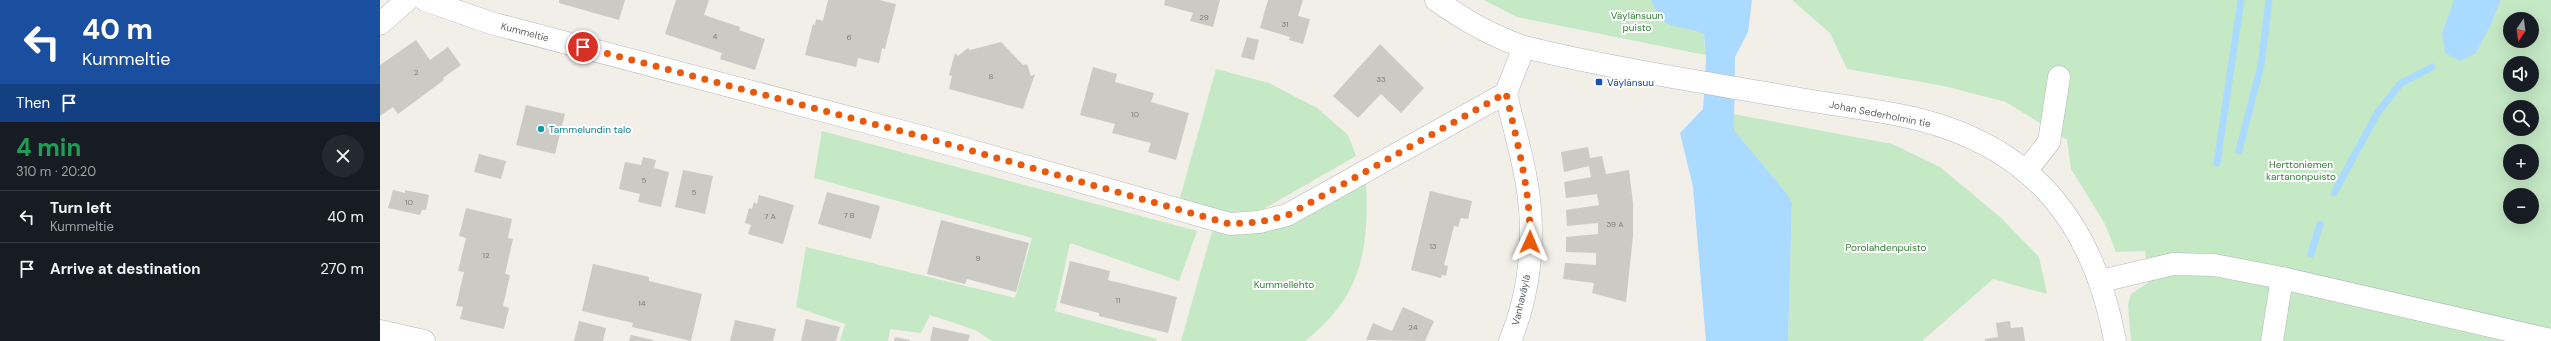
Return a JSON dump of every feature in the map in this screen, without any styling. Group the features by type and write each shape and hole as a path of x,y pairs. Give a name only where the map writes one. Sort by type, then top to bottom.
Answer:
{"street":[{"path":"380,24 408,0"},
{"name":"Kummeltie","path":"425,0 491,24 923,137 1230,224 1259,222 1288,215 1506,93"},
{"path":"1436,0 1491,36 1524,47 1506,93"},
{"name":"Johan Sederholmin tie","path":"1524,47 1921,120 1989,145 2026,170 2052,196 2070,219 2089,252 2101,281 2115,341"},
{"path":"2026,170 2049,142 2060,77"},
{"name":"Vanhaväylä","path":"1506,93 1526,180 1530,218 1527,281 1522,308 1510,341"},
{"path":"2101,281 2173,264 2214,265 2282,278 2551,340"},
{"path":"2272,341 2282,278"},
{"path":"380,331 424,341"}],"green space":[{"name":"Väylänsuun puisto","path":"1484,0 1662,0 1704,34 1705,55 1517,17"},
{"name":"Herttoniemen kartanonpuisto","path":"1792,0 2551,0 2551,341 2131,341 2128,305 2131,294 2149,282 2145,251 2116,252 2105,224 2071,169 2067,140 2006,102 1944,86 1847,69 1830,33"},
{"path":"1216,69 1269,83 1317,108 1348,135 1356,156 1260,211 1228,213 1180,198"},
{"name":"Porolahdenpuisto","path":"1733,114 1892,144 1940,167 2000,217 2039,257 2047,294 1993,279 1922,341 1788,341 1792,203 1788,195 1734,130"},
{"path":"822,131 1197,231 1179,281 1070,243 1055,311 1157,339 1156,341 992,341 975,330 930,315 921,333 890,329 888,341 840,341 845,324 796,307 806,247 1015,298 1032,238 814,178"},
{"name":"Kummellehto","path":"1366,182 1366,229 1358,270 1350,289 1339,307 1324,324 1305,341 1181,341 1213,228"}],"water":[{"path":"1651,0 1752,0 1748,32 1735,57 1734,130 1788,195 1792,203 1788,341 1706,341 1693,187 1680,133 1703,109 1706,60 1704,34 1693,30 1672,26 1667,23 1662,19"},
{"path":"2454,0 2501,0 2476,53 2460,61 2445,53 2442,33"}],"building":[{"path":"559,0 625,0 619,20 559,3"},
{"path":"676,0 709,0 704,15 740,27 739,30 765,39 755,70 720,59 722,53 665,34"},
{"path":"828,0 879,0 896,4 885,49 882,48 879,63 858,58 856,67 805,55 813,24 815,25 816,19 823,21"},
{"path":"1165,0 1220,0 1213,27 1190,21 1193,13 1164,5"},
{"path":"1268,0 1303,0 1298,16 1310,19 1303,44 1289,40 1290,37 1260,28"},
{"path":"1247,37 1259,40 1254,60 1241,57"},
{"path":"416,40 430,60 448,47 461,65 443,78 444,80 398,114 393,107 380,116 380,65"},
{"path":"1001,42 1023,65 1027,64 1031,76 1035,74 1023,109 949,89 952,76 949,75 955,53 958,56 968,48 970,50"},
{"path":"1380,44 1424,88 1401,113 1381,94 1358,118 1333,96"},
{"path":"1093,67 1117,74 1115,82 1154,93 1151,102 1189,113 1176,160 1148,152 1151,143 1112,133 1115,124 1080,115"},
{"name":"Tammelundin talo","path":"526,105 565,114 555,154 516,145"},
{"path":"1588,147 1590,158 1602,156 1606,174 1629,170 1633,203 1633,236 1626,302 1592,293 1594,283 1563,279 1565,263 1596,265 1596,253 1566,252 1566,237 1598,234 1598,223 1567,226 1566,210 1599,205 1597,194 1566,198 1564,182 1591,177 1589,166 1564,172 1561,152"},
{"path":"479,154 506,161 501,179 474,172"},
{"path":"643,157 656,160 654,168 669,172 661,207 638,202 640,194 619,189 625,162 641,165"},
{"path":"683,170 713,176 705,214 675,207"},
{"path":"393,190 405,193 405,190 429,195 426,210 422,210 420,215 388,208"},
{"path":"1430,191 1472,201 1468,219 1461,218 1458,227 1454,226 1444,265 1448,266 1446,276 1442,275 1441,278 1411,270"},
{"path":"827,192 880,206 871,239 818,224"},
{"path":"759,195 794,205 783,244 748,234 751,225 745,223 749,208 752,209 754,202 757,204"},
{"path":"466,208 512,219 508,238 513,239 505,274 510,275 503,306 509,308 504,329 460,319 463,307 456,306 464,272 458,271 466,238 459,236"},
{"path":"941,220 1029,243 1016,292 967,279 965,284 927,274"},
{"path":"1070,261 1110,271 1108,280 1177,297 1168,333 1099,316 1099,313 1060,303"},
{"path":"593,264 649,277 649,281 702,294 691,341 632,327 633,323 582,311"},
{"path":"1403,307 1434,321 1425,341 1366,340 1373,323 1392,331"},
{"path":"806,319 840,327 836,341 801,341"},
{"path":"735,320 776,329 773,341 730,341"},
{"path":"579,321 606,328 603,341 574,341"},
{"path":"2010,321 2011,328 2023,327 2025,341 1985,341 1985,339 1998,337 1996,323"},
{"path":"933,327 970,335 968,341 930,341"},
{"path":"631,335 653,340 653,341 629,341"},
{"path":"895,337 910,340 910,341 894,341"}],"waterway":[{"path":"2217,163 2241,0"},
{"path":"2239,151 2261,65 2269,0"},
{"path":"2334,193 2378,112 2400,84 2432,67"},
{"path":"2311,254 2320,224"}],"place":[{"name":"Väylänsuu","path":"1599,82"},
{"name":"Tammelundin talo","path":"541,129"}],"route":[{"path":"583,47 923,137 1230,224 1259,222 1288,215 1506,93 1526,180 1530,218 1530,242"}]}
